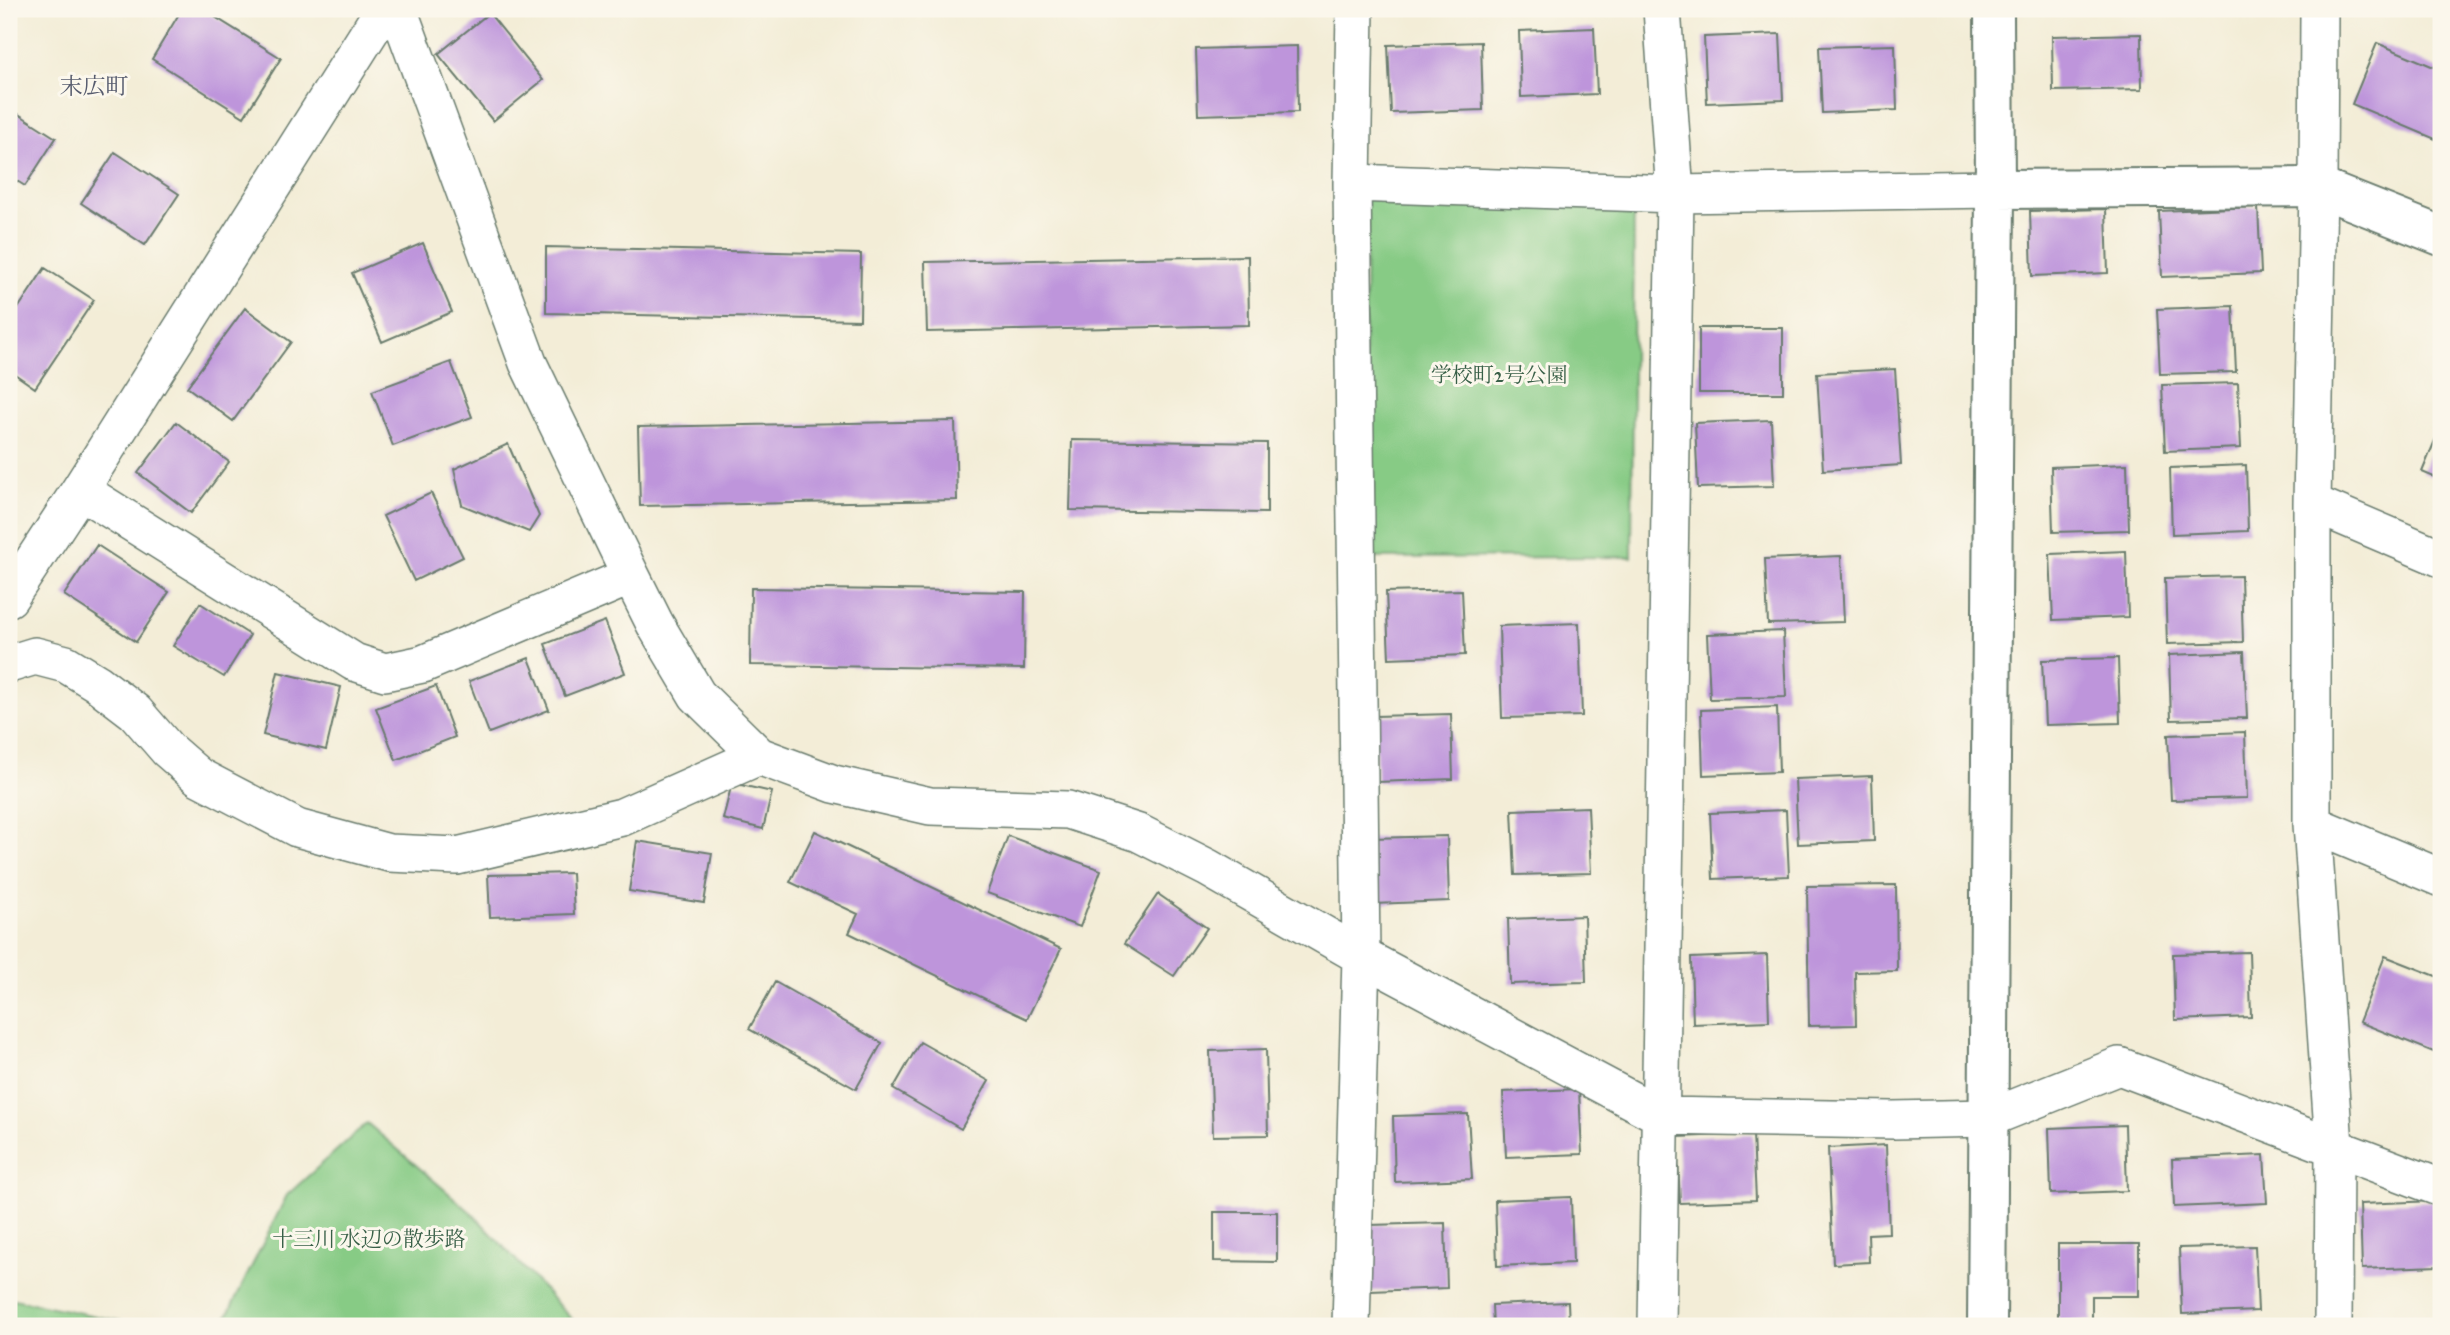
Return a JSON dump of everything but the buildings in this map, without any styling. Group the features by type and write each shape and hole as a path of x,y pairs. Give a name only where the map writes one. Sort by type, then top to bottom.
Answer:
{"street":[{"path":"9,598 80,491 384,9"},
{"path":"398,9 528,363 655,624 697,695 759,757 834,784 930,806 1068,810 1139,833 1208,868 1361,956 1661,1116 1893,1120 1989,1118 2119,1066 2441,1188"},
{"path":"1351,1326 1361,956 1352,183 1354,9"},
{"path":"1657,1326 1675,194 1662,9"},
{"path":"1987,1326 1996,189 1994,9"},
{"path":"2319,9 2312,503 2312,824 2334,1146 2333,1326"},
{"path":"1352,183 1675,194 2318,187 2441,236"},
{"path":"80,491 354,662 386,672 423,664 631,576"},
{"path":"2312,503 2441,558"},
{"path":"9,664 35,656 66,664 97,683 135,712 168,750 199,777 297,828 389,853 457,856 622,817 759,757"},
{"path":"2312,824 2441,878"}],"green space":[{"name":"学校町2号公園","path":"1366,193 1634,193 1632,557 1363,558"},
{"name":"十三川 水辺の散歩路","path":"367,1123 474,1215 578,1326 222,1326 287,1195"},
{"path":"9,1298 143,1326 9,1326"}],"district":[{"name":"末広町","path":"94,86"}]}
